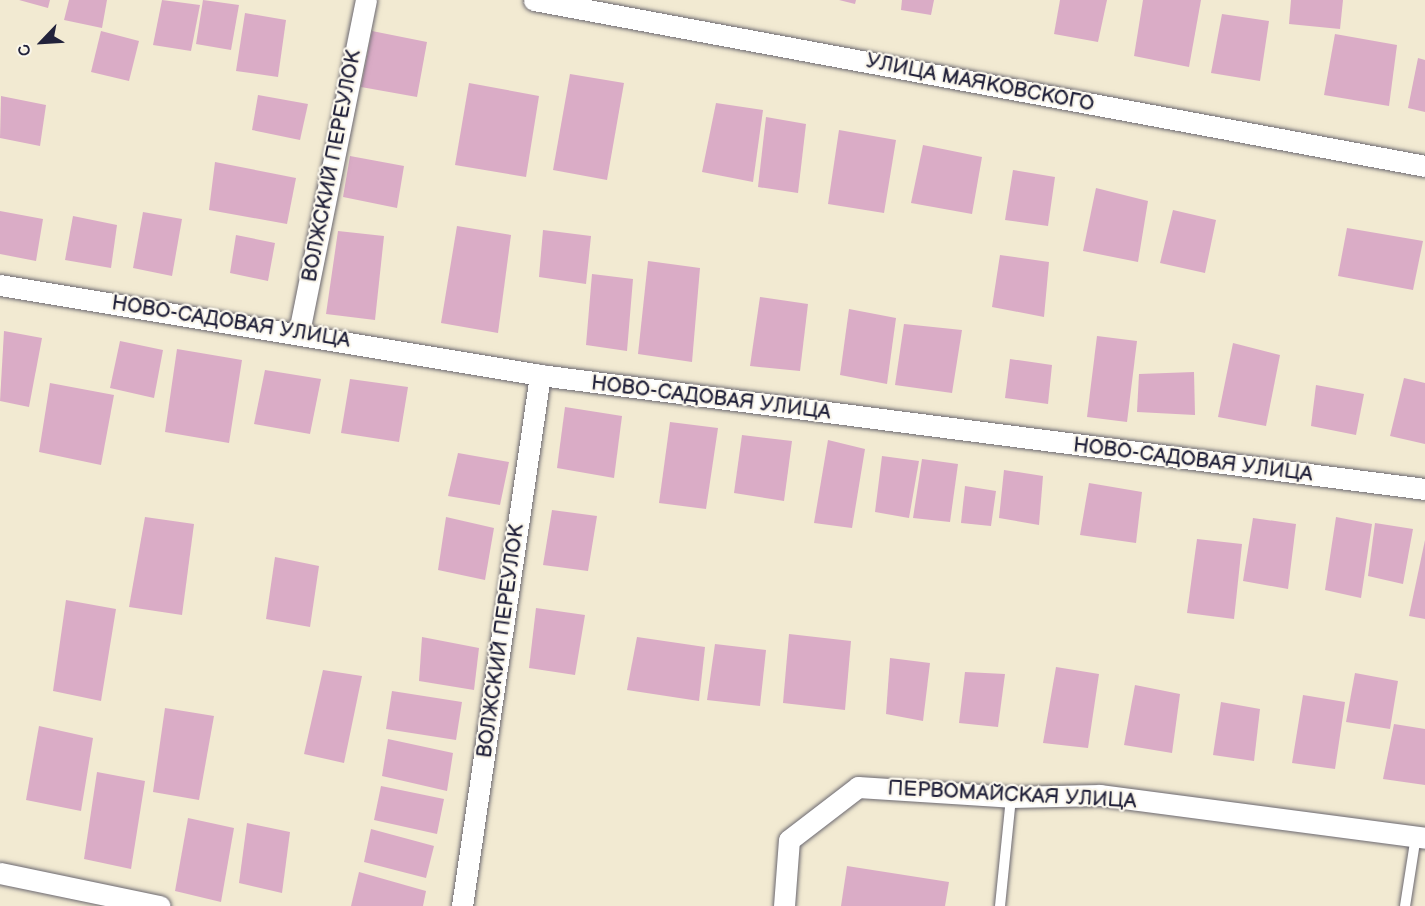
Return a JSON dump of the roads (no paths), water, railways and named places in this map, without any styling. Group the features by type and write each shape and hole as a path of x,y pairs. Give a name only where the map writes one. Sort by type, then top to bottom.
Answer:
{"street":[{"name":"ВОЛЖСКИЙ ПЕРЕУЛОК","path":"299,332 366,0"},
{"name":"УЛИЦА МАЯКОВСКОГО","path":"534,0 1425,166"},
{"name":"НОВО-САДОВАЯ УЛИЦА","path":"0,285 299,332 540,375 1425,489"},
{"name":"ВОЛЖСКИЙ ПЕРЕУЛОК","path":"462,906 540,375"},
{"name":"ПЕРВОМАЙСКАЯ УЛИЦА","path":"784,906 789,840 858,787 1011,796 1100,795 1420,837"},
{"path":"0,873 160,906"}],"lane":[{"path":"1000,906 1011,796"},
{"path":"1405,906 1420,837"}]}
